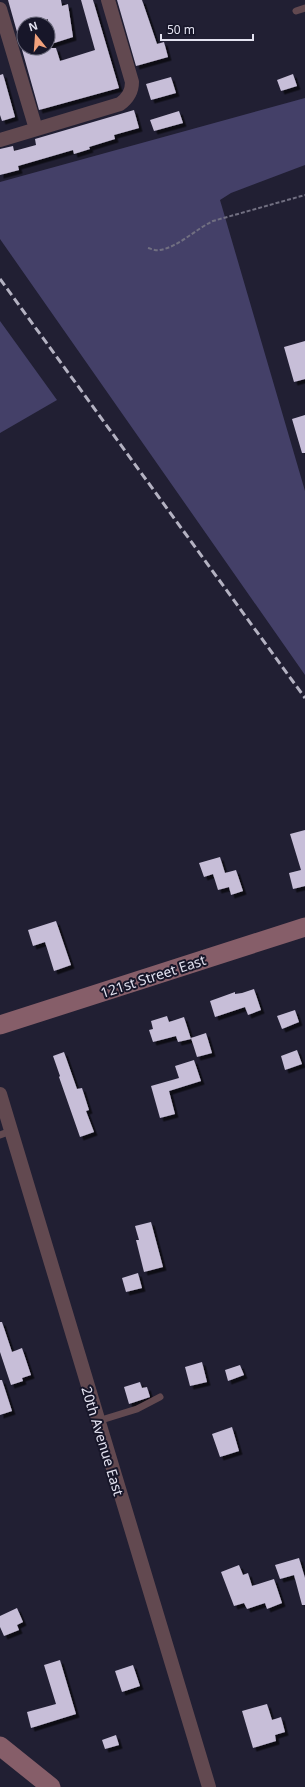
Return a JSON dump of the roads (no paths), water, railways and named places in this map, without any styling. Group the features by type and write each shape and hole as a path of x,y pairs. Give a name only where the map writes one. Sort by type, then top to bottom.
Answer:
{"street":[{"path":"0,140 120,104 129,96 132,90 132,82 108,0"},
{"path":"0,9 36,129"},
{"name":"121st Street East","path":"0,1025 305,927"},
{"name":"20th Avenue East","path":"0,1094 5,1133 98,1422 209,1787"},
{"path":"0,1746 51,1787"}],"lane":[{"path":"296,11 305,8"},
{"path":"98,1422 137,1409 160,1397"}],"railway":[{"path":"0,279 305,698"}]}
